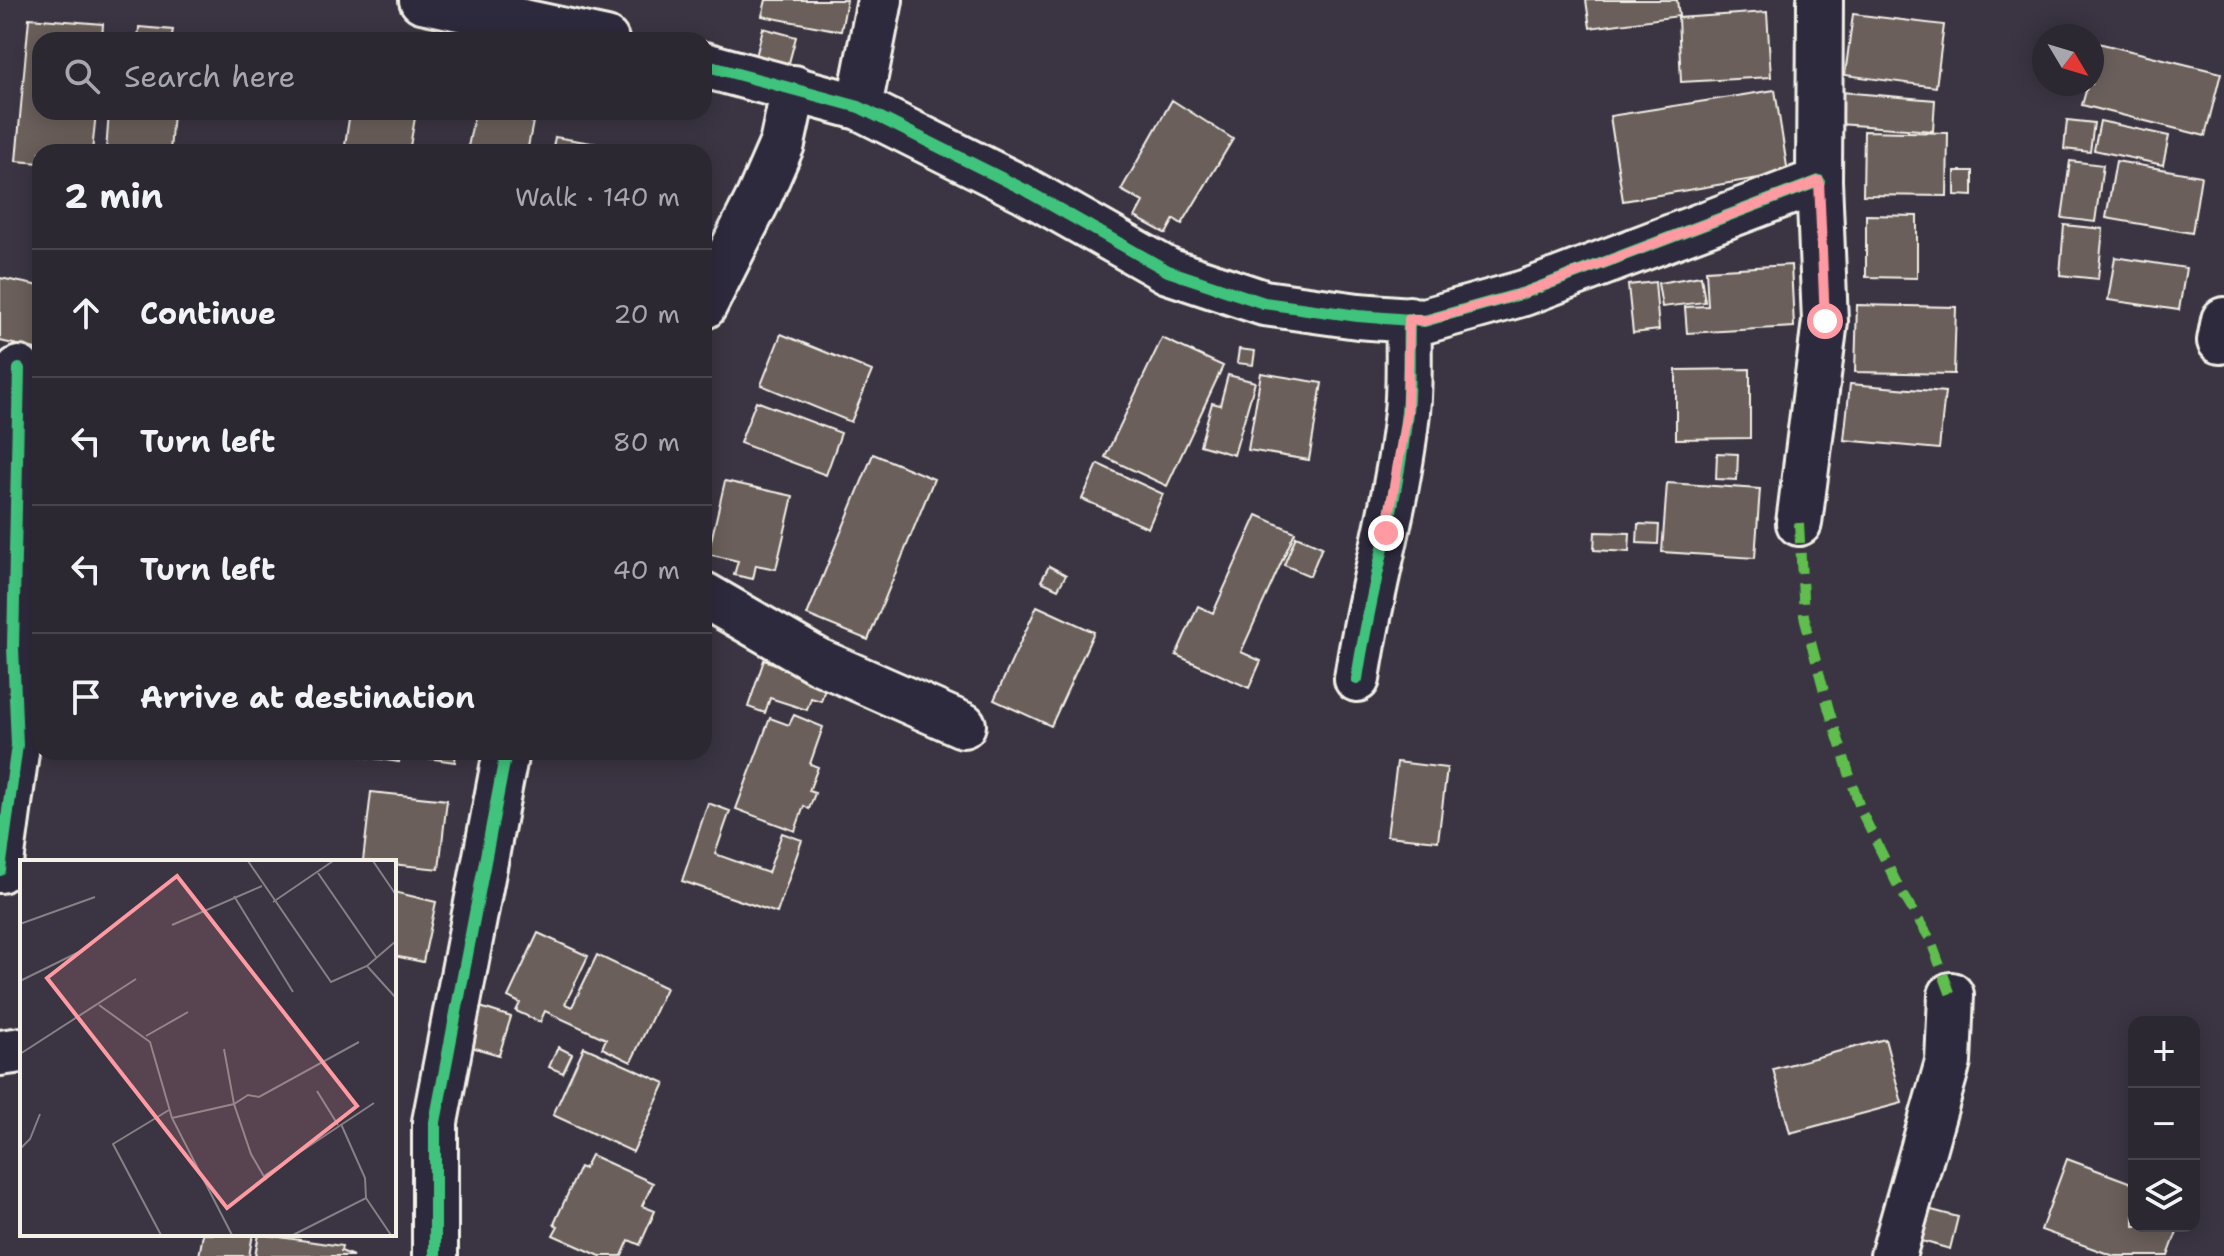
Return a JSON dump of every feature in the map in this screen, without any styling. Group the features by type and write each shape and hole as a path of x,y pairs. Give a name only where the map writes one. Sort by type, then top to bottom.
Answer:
{"street":[{"path":"422,0 569,32"},
{"path":"859,107 880,0"},
{"path":"1799,523 1825,321 1819,181 1820,0"},
{"path":"712,67 859,107 1025,190 1168,271 1264,303 1424,321 1524,293 1819,181"},
{"path":"712,290 782,144 794,88"},
{"path":"1357,679 1368,604 1386,533 1407,412 1409,319"},
{"path":"0,870 17,745 13,647 20,369"},
{"path":"712,600 818,661 963,725"},
{"path":"435,1256 435,1122 504,760"},
{"path":"1893,1256 1948,1062 1951,995"},
{"path":"0,1053 20,1050"}],"building":[{"path":"766,0 847,0 841,31 762,16"},
{"path":"1586,0 1677,0 1679,16 1590,28"},
{"path":"1767,12 1771,77 1681,82 1678,18"},
{"path":"1853,14 1944,25 1936,87 1845,75"},
{"path":"29,18 103,24 102,32 32,32 32,120 95,120 93,144 32,144 32,162 16,161"},
{"path":"139,27 173,30 173,32 139,32"},
{"path":"763,28 796,37 787,70 755,61"},
{"path":"2104,44 2221,73 2205,136 2082,105 2085,96 2104,96"},
{"path":"1775,90 1788,173 1623,201 1610,116"},
{"path":"1841,92 1935,100 1933,131 1839,124"},
{"path":"1172,100 1233,139 1182,224 1174,219 1166,234 1135,217 1143,202 1121,190"},
{"path":"108,120 172,120 171,144 107,144"},
{"path":"349,120 415,120 410,144 345,144"},
{"path":"473,120 533,120 529,144 469,144"},
{"path":"2067,120 2094,123 2090,152 2064,149"},
{"path":"2100,121 2169,136 2163,165 2094,150"},
{"path":"1864,131 1948,133 1947,196 1863,195"},
{"path":"555,137 598,144 554,144"},
{"path":"2070,161 2103,165 2095,222 2062,218"},
{"path":"2116,161 2201,176 2192,233 2106,218"},
{"path":"1955,171 1973,171 1973,196 1955,195"},
{"path":"1866,215 1917,216 1917,278 1866,277"},
{"path":"2064,225 2103,229 2098,279 2060,275"},
{"path":"2115,257 2186,268 2179,310 2108,300"},
{"path":"1791,265 1794,327 1687,333 1685,307 1708,306 1706,270"},
{"path":"1701,276 1705,302 1662,307 1658,283"},
{"path":"0,278 32,284 32,348 0,341"},
{"path":"1655,282 1659,330 1633,333 1628,285"},
{"path":"1857,305 1956,307 1954,374 1855,372"},
{"path":"781,334 872,371 851,422 761,385"},
{"path":"1162,338 1223,366 1167,486 1105,457"},
{"path":"1239,349 1255,351 1253,365 1237,363"},
{"path":"1750,369 1750,438 1676,439 1676,370"},
{"path":"1261,373 1322,383 1309,460 1248,450"},
{"path":"1228,375 1255,382 1234,455 1200,445 1212,403 1220,405"},
{"path":"1850,384 1945,392 1939,449 1844,440"},
{"path":"756,401 841,433 826,475 740,443"},
{"path":"1717,453 1738,454 1737,480 1716,479"},
{"path":"873,454 934,479 868,640 807,615"},
{"path":"1098,464 1163,494 1148,528 1082,499"},
{"path":"725,481 793,496 776,569 756,565 753,579 734,575 738,561 712,555 712,537"},
{"path":"1667,483 1760,489 1755,558 1662,552"},
{"path":"1257,515 1295,532 1241,652 1261,661 1249,688 1176,655 1198,606 1213,613"},
{"path":"1638,524 1659,525 1658,544 1637,543"},
{"path":"1595,532 1630,533 1629,552 1594,550"},
{"path":"1296,536 1322,547 1310,576 1284,565"},
{"path":"1049,566 1066,575 1058,589 1041,581"},
{"path":"1037,606 1094,632 1051,726 994,700"},
{"path":"764,660 827,682 821,701 811,698 807,710 770,698 765,713 748,707"},
{"path":"794,715 823,727 810,764 818,767 809,791 815,793 809,809 804,806 795,831 736,809 770,718 789,725"},
{"path":"1397,762 1447,768 1438,841 1387,836"},
{"path":"371,792 447,800 439,869 396,864 396,860 363,860"},
{"path":"708,803 730,811 715,854 768,873 782,833 802,840 777,913 682,881"},
{"path":"396,892 436,902 423,962 396,956"},
{"path":"538,933 588,956 565,1004 572,1007 597,955 666,988 631,1062 602,1048 606,1039 545,1011 540,1022 516,1011 520,1003 508,997"},
{"path":"477,1006 511,1017 499,1055 465,1045"},
{"path":"1885,1039 1902,1103 1790,1133 1773,1069"},
{"path":"558,1047 572,1054 563,1073 549,1067"},
{"path":"584,1047 665,1083 633,1152 553,1115"},
{"path":"591,1155 653,1183 642,1206 655,1211 640,1245 629,1240 622,1256 600,1256 553,1235 558,1226 554,1224 580,1167 584,1169"},
{"path":"2067,1159 2128,1182 2128,1232 2177,1232 2168,1256 2114,1256 2041,1230"},
{"path":"1924,1208 1958,1217 1950,1249 1915,1239"},
{"path":"203,1236 253,1236 249,1256 199,1256"},
{"path":"259,1236 273,1236 342,1246 341,1251 353,1256 255,1256"}],"marked path":[{"path":"1799,523 1804,616 1861,811 1897,884 1930,939 1951,995"}],"cycle path":[{"path":"712,67 859,107 1025,190 1168,271 1264,303 1358,316 1424,321 1524,293 1819,181"},
{"path":"1357,679 1403,446 1408,401 1409,319"},
{"path":"0,870 17,745 13,647 19,369"},
{"path":"435,1256 435,1122 504,760"}],"route":[{"path":"1386,533 1407,412 1409,319 1424,321 1524,293 1772,196 1819,181 1825,321"}]}
